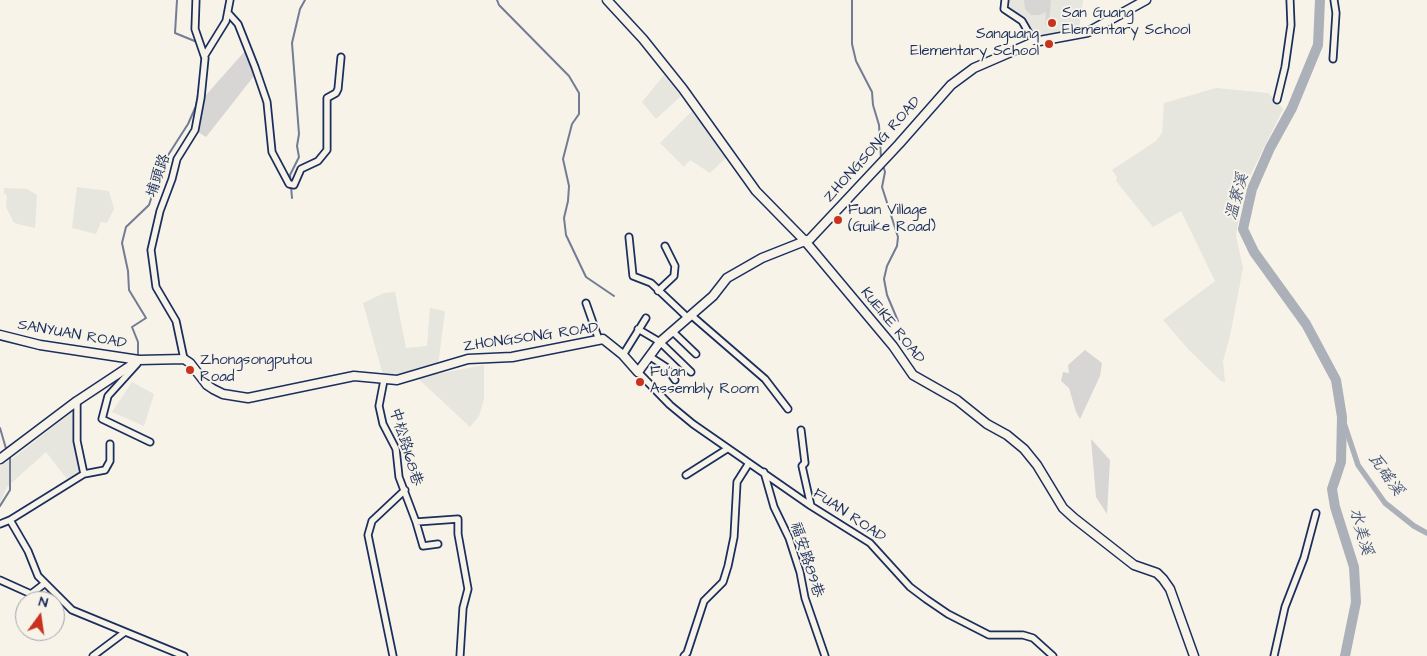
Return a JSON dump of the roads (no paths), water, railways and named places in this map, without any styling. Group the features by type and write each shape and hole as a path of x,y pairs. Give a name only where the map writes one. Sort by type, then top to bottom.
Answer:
{"street":[{"name":"埔頭路","path":"184,359 176,321 156,287 151,250 160,211 177,159 195,130 205,55 195,29 196,0"},
{"path":"205,55 219,35 229,14 230,0"},
{"name":"KUEIKE ROAD","path":"607,0 643,39 683,89 756,191 805,241 893,346 913,375 957,400 987,424 1007,434 1024,449 1037,465 1063,508 1134,565 1157,573 1163,579 1170,588 1194,656"},
{"path":"1005,0 1004,9 1022,21 1034,42"},
{"name":"ZHONGSONG ROAD","path":"184,359 190,363 207,385 213,389 223,394 248,398 354,376 384,380 411,378 468,359 512,357 599,340 608,341 638,372 660,342 713,296 727,278 762,258 805,241 820,230 951,84 974,68 1034,42 1088,32 1146,0"},
{"path":"1277,100 1285,67 1291,25 1290,0"},
{"path":"1333,59 1336,13 1334,0"},
{"path":"229,14 238,24 255,67 267,102 272,152 289,184 294,185 301,169 318,161 327,150 327,98 336,93 338,89 341,57"},
{"path":"629,237 633,276 651,283 658,291 765,379 788,409"},
{"path":"658,291 674,276 675,266 665,246"},
{"path":"586,303 599,340"},
{"path":"623,355 646,318"},
{"path":"638,329 660,342 691,372"},
{"path":"673,332 696,354"},
{"name":"SANYUAN ROAD","path":"0,335 40,345 139,360"},
{"path":"649,356 666,367 676,380"},
{"path":"0,459 76,401 139,360 184,359"},
{"path":"139,360 108,396 102,419 150,442"},
{"name":"FUAN ROAD","path":"638,372 670,405 727,449 764,472 811,506 870,542 910,587 948,614 989,635 1023,635 1034,638 1053,656"},
{"name":"中松路168巷","path":"384,380 379,406 383,424 396,449 400,477 423,546 438,544"},
{"path":"76,401 77,441 84,474"},
{"path":"801,430 805,463 802,466 811,506"},
{"path":"0,524 10,520 84,474 105,470 110,461 110,444"},
{"path":"686,475 727,449"},
{"path":"684,656 687,654 704,601 723,582 726,574 734,537 737,482 749,463"},
{"name":"福安路89巷","path":"764,472 774,506 789,538 800,572 805,598 825,656"},
{"path":"393,656 368,535 372,521 405,490"},
{"path":"1274,656 1285,607 1304,558 1316,513"},
{"path":"416,522 458,519 458,534 468,589 463,608 460,656"},
{"path":"10,520 28,551 38,576 72,610 184,656"},
{"path":"0,580 31,594 44,584"},
{"path":"94,656 126,632"}],"waterway":[{"path":"177,0 175,33 197,42"},
{"path":"292,198 290,175 299,157 292,43 300,9 305,0"},
{"path":"497,0 499,5 569,76 579,93 579,114 572,124 563,159 569,186 564,218 566,235 586,277 614,296"},
{"path":"852,0 852,44 856,61 872,92 873,105 879,125 881,158"},
{"name":"溫寮溪","path":"1320,0 1318,45 1292,108 1270,148 1252,189 1243,229 1254,252 1306,324 1336,380 1342,417 1341,462 1332,489 1335,507 1354,567 1356,602 1345,656"},
{"path":"200,51 202,61"},
{"path":"138,357 138,342 132,327 146,318 129,290 128,271 122,243 126,227 149,205 152,196 149,185 188,124 196,106 200,83"},
{"path":"883,165 885,172 882,187 898,237 897,246 887,266 884,279 887,295 898,321"},
{"name":"瓦磘溪","path":"1342,417 1358,465 1385,503 1414,526 1427,533"},
{"path":"0,428 7,452"},
{"path":"0,506 10,490 10,455"}],"place":[{"name":"San Guang Elementary School","path":"1052,23"},
{"name":"Sanguang Elementary School","path":"1049,44"},
{"name":"Fuan Village (Guike Road)","path":"838,220"},
{"name":"Zhongsongputou Road","path":"190,370"},
{"name":"Fu'an Assembly Room","path":"640,382"}],"water label":[{"name":"水美溪","path":"1360,532"}]}
